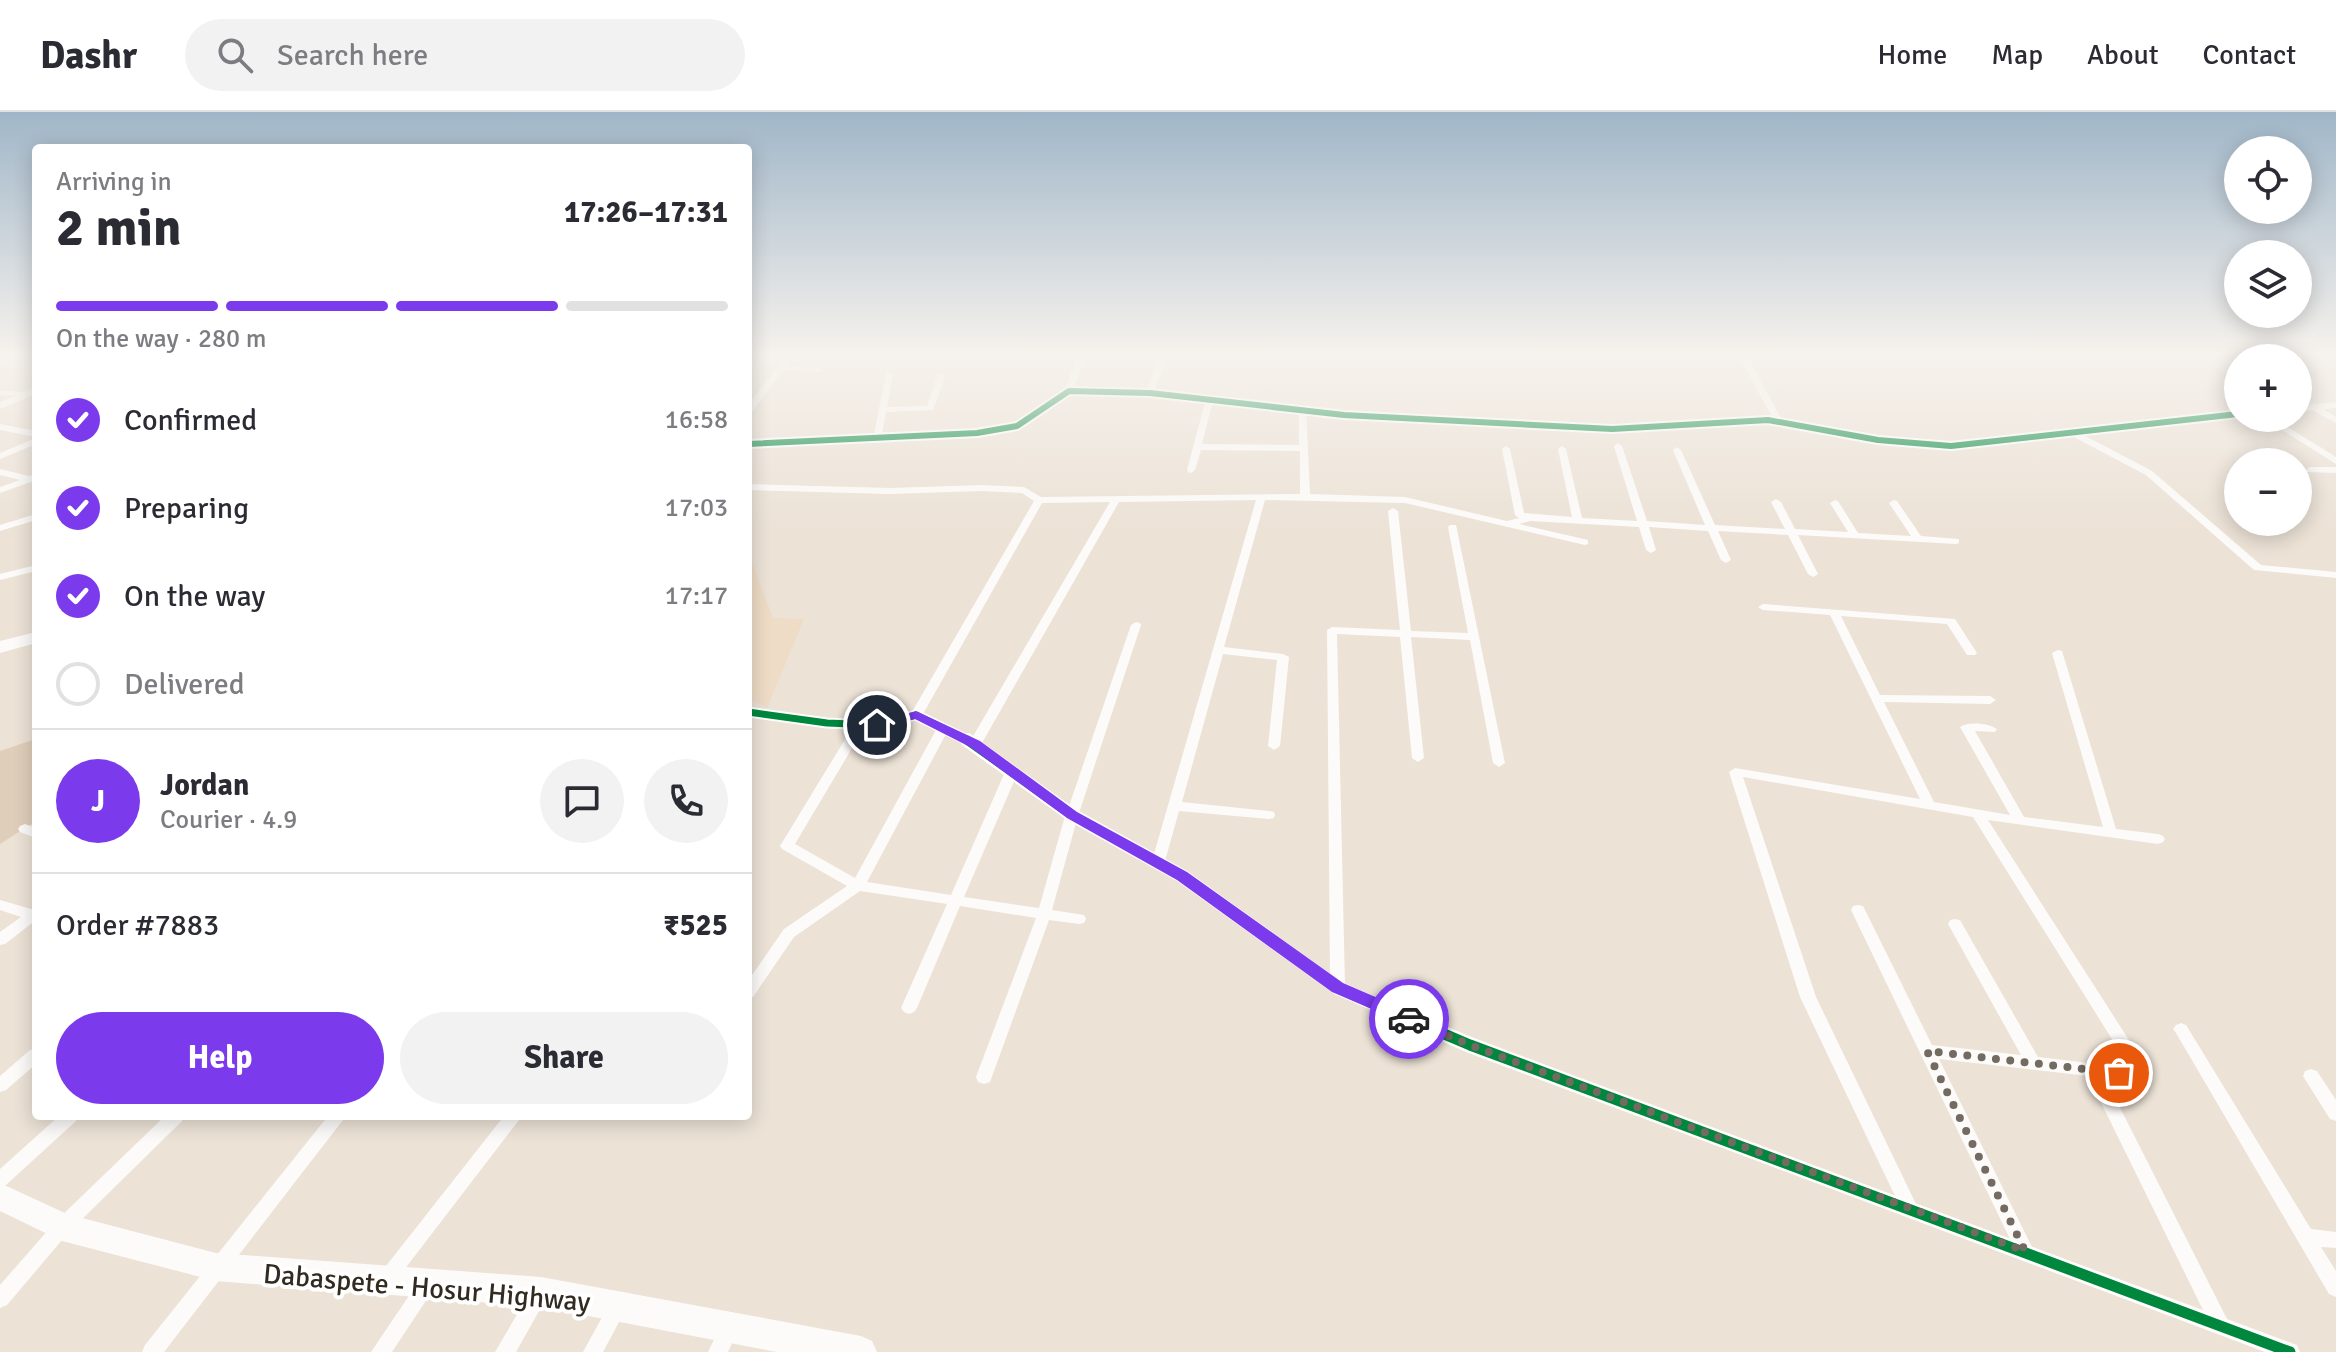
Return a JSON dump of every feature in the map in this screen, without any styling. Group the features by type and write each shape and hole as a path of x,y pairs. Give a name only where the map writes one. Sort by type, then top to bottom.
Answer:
{"main road":[{"path":"0,636 32,627"},
{"path":"0,647 32,638"},
{"name":"Dabaspete - Hosur Highway","path":"0,1196 62,1227 216,1267 541,1292 619,1306 724,1340 850,1351"}],"street":[{"path":"877,440 882,413"},
{"path":"752,444 977,433 1017,426 1037,413"},
{"path":"1191,470 1206,413"},
{"path":"1303,413 1305,497"},
{"path":"1350,413 1612,429 1743,420 1779,422 1878,440 1951,446 2224,416"},
{"path":"1774,413 1779,422"},
{"path":"0,427 32,433"},
{"path":"2071,432 2149,473 2258,568 2336,575"},
{"path":"2289,432 2336,461"},
{"path":"0,456 32,443"},
{"path":"1618,446 1651,550"},
{"path":"1197,447 1304,448"},
{"path":"1506,449 1520,515 1530,518 1956,541"},
{"path":"1562,449 1578,521"},
{"path":"1677,450 1726,560"},
{"path":"2312,470 2336,470"},
{"path":"0,472 32,479"},
{"path":"0,490 32,480"},
{"path":"752,487 1024,490 1039,500 1305,497 1405,500 1585,542"},
{"path":"1158,863 1261,498"},
{"path":"975,744 1116,499"},
{"path":"916,715 1039,500"},
{"path":"1776,502 1813,574"},
{"path":"1835,503 1854,535"},
{"path":"1894,503 1918,539"},
{"path":"1393,511 1418,758"},
{"path":"0,528 32,518"},
{"path":"1507,524 1530,518"},
{"path":"1453,527 1499,763"},
{"path":"0,577 32,569"},
{"path":"1763,607 1951,621 1971,653"},
{"path":"1834,612 1929,805"},
{"path":"984,1077 1044,914 1072,815 1136,625"},
{"path":"1338,988 1332,630 1474,637"},
{"path":"1218,650 1283,657 1274,746"},
{"path":"2058,653 2111,833"},
{"path":"1876,698 1990,700"},
{"path":"752,712 860,725 877,725 916,715 975,744 1072,815 1182,876 1338,988 1470,1045 2290,1352"},
{"path":"860,725 787,846 858,886 1079,919"},
{"path":"1991,729 1966,727 2020,821"},
{"path":"752,987 789,933 858,886 943,728"},
{"path":"1910,1209 1808,997 1735,772 2020,821 2158,839"},
{"path":"909,1008 1011,773"},
{"path":"1174,806 1269,815"},
{"path":"1927,1051 2144,1076 1977,813"},
{"path":"0,905 32,913"},
{"path":"1858,910 2025,1251"},
{"path":"0,940 32,916"},
{"path":"1955,924 2033,1063"},
{"path":"2181,1029 2336,1288"},
{"path":"0,1085 32,1058"},
{"path":"2093,1070 2219,1323"},
{"path":"2311,1076 2336,1114"},
{"path":"0,1180 66,1120"},
{"path":"0,1299 62,1227 172,1120"},
{"path":"152,1352 335,1120"},
{"path":"386,1280 511,1120"},
{"path":"2305,1237 2336,1240"},
{"path":"381,1352 429,1281"},
{"path":"505,1352 541,1292"},
{"path":"593,1352 619,1306"}],"shaded area":[{"path":"752,563 773,618 804,619 767,708 752,700"},
{"path":"32,740 32,824 0,844 0,751"}],"cycle path":[{"path":"752,444 977,433 1017,426 1037,413"},
{"path":"1325,413 1612,429 1768,420 1878,440 1951,446 2224,416"},
{"path":"752,713 827,723 877,725 916,715 975,744 1072,815 1182,876 1338,988 1470,1045 2290,1352"}],"way so far":[{"path":"1409,1019 1470,1045 2025,1251 1927,1051 2119,1073"}],"route":[{"path":"877,725 916,715 975,744 1072,815 1182,876 1338,988 1409,1019"}]}
